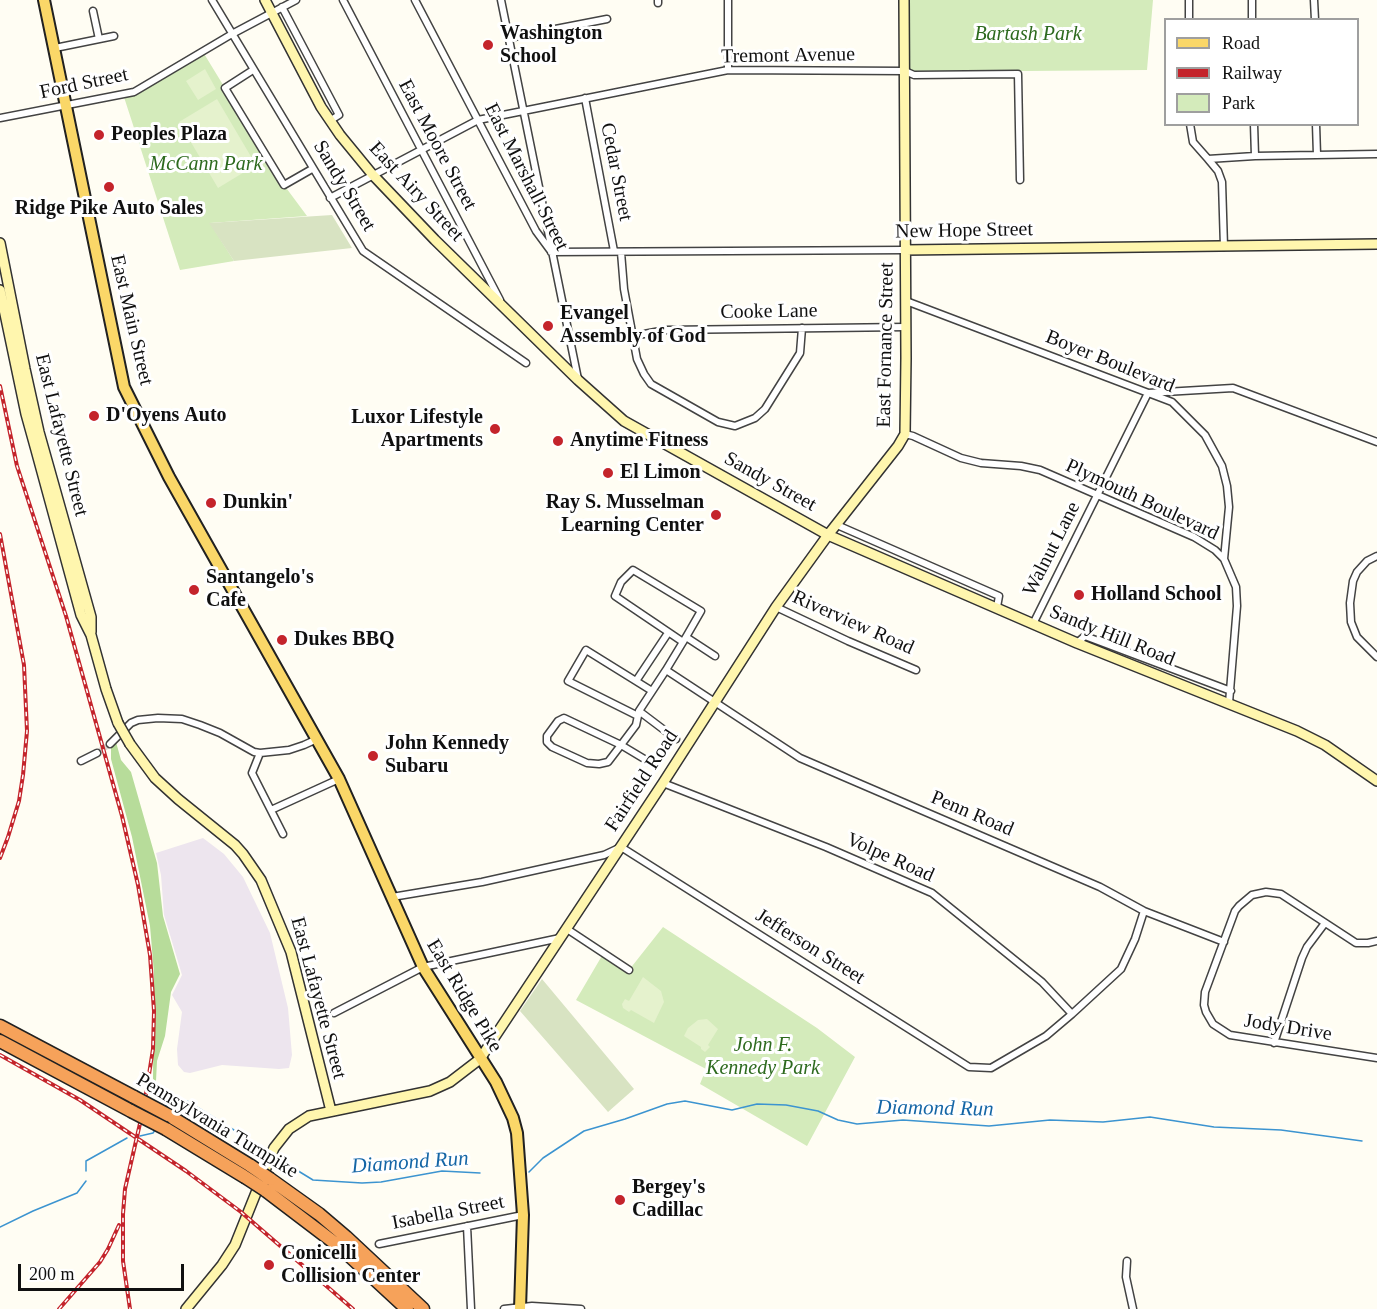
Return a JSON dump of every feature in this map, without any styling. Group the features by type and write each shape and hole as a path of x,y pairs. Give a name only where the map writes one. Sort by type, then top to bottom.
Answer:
{"highway":[{"name":"Pennsylvania Turnpike","path":"0,1026 168,1115 248,1171 319,1214 423,1309"},
{"name":"Pennsylvania Turnpike","path":"0,1041 248,1171"},
{"name":"Pennsylvania Turnpike","path":"268,1184 407,1309"}],"main road":[{"name":"East Main Street","path":"44,0 124,387 169,477 287,686"},
{"name":"East Airy Street","path":"265,0 331,120 372,174 419,224 578,380"},
{"name":"East Fornance Street","path":"837,525 905,434 904,0"},
{"name":"East Lafayette Street","path":"0,243 39,432 91,617 91,634"},
{"name":"New Hope Street","path":"905,250 1377,244"},
{"name":"East Lafayette Street","path":"0,290 26,414 81,615 91,634 118,723 155,778 235,845 253,866 261,880 291,952 331,1111"},
{"name":"Sandy Street","path":"578,380 613,412 637,429 828,535"},
{"name":"Fairfield Road","path":"186,1309 230,1254 241,1233 274,1148 283,1134 300,1120 331,1111 430,1091 450,1082 480,1059 663,783 776,607 837,525"},
{"name":"Sandy Hill Road","path":"828,535 1077,643 1229,703 1325,745 1377,781"},
{"name":"East Ridge Pike","path":"287,686 339,778 423,967 496,1083 513,1118 524,1215 520,1308"}],"street":[{"name":"Sandy Street","path":"212,0 363,251 526,363"},
{"name":"Ford Street","path":"0,118 134,92 232,34 296,0"},
{"name":"East Moore Street","path":"343,0 502,304"},
{"name":"East Marshall Street","path":"415,0 536,231 551,252 578,380"},
{"path":"501,0 551,252"},
{"path":"728,0 728,70"},
{"path":"1189,0 1189,18"},
{"path":"1252,0 1252,18"},
{"path":"1314,0 1315,18"},
{"path":"282,7 339,115 331,120"},
{"path":"93,11 99,39"},
{"path":"509,38 607,19"},
{"path":"281,30 292,25"},
{"path":"55,48 114,36"},
{"path":"253,70 225,88 284,185 312,169"},
{"name":"Tremont Avenue","path":"330,198 478,120 728,70 904,71 914,75 1018,74 1020,180"},
{"name":"Cedar Street","path":"585,98 637,359 651,384 718,422 735,426 755,417 765,409 800,353 802,328"},
{"path":"1190,126 1193,142 1218,171 1222,182 1224,247"},
{"path":"1254,126 1255,156"},
{"path":"1316,126 1317,155"},
{"path":"1208,159 1377,154"},
{"name":"New Hope Street","path":"551,252 905,250"},
{"name":"Boyer Boulevard","path":"906,301 1172,402 1205,435 1222,466 1227,486 1228,507 1224,559"},
{"name":"Cooke Lane","path":"633,336 666,330 906,327"},
{"path":"1148,393 1233,388 1377,442"},
{"name":"Walnut Lane","path":"1033,624 1148,393"},
{"name":"Plymouth Boulevard","path":"905,434 961,458 981,463 1040,470 1205,542 1224,559 1236,587 1237,606 1229,703"},
{"path":"837,525 999,596 997,608"},
{"path":"1377,556 1367,561 1357,572 1353,581 1350,603 1351,622 1357,637 1377,657"},
{"path":"651,763 621,745 564,718 558,721 546,736 547,742 552,747 587,763 608,762 621,745 636,724 638,714 666,670 684,639 701,611 633,570 621,582 615,596 668,633 684,639 715,656"},
{"name":"Riverview Road","path":"776,607 916,670"},
{"path":"636,681 668,633"},
{"path":"1077,643 1085,636 1231,691"},
{"path":"652,691 586,650 568,681 638,714 676,739"},
{"name":"Penn Road","path":"666,670 800,758 1100,887 1144,910 1224,942"},
{"path":"110,744 125,728 138,720 170,718 200,725 254,753 289,750 317,739"},
{"path":"81,761 97,753"},
{"path":"260,753 252,773 283,834"},
{"path":"271,810 339,778"},
{"name":"Volpe Road","path":"663,783 826,847 932,893 1042,982 1072,1014"},
{"path":"392,897 482,882 604,855 621,847"},
{"name":"Jefferson Street","path":"621,847 969,1067 991,1068 1046,1036 1072,1014 1121,969 1135,939 1144,910"},
{"name":"Jody Drive","path":"1377,941 1356,943 1281,894 1252,895 1239,906 1205,992 1204,1005 1217,1028 1230,1035 1377,1058"},
{"path":"1274,1043 1302,958 1307,947 1325,923"},
{"path":"334,1013 423,967 564,933 629,970"},
{"name":"Isabella Street","path":"379,1244 524,1215"},
{"path":"467,1226 471,1309"},
{"path":"1127,1261 1126,1276 1132,1309"},
{"path":"504,1309 581,1309"}],"shaded area":[{"path":"203,838 224,854 243,877 270,933 288,1008 292,1055 289,1068 222,1065 190,1073 184,1072 178,1065 177,1049 182,1012 172,995 182,975 164,915 161,875 156,853"}],"green space":[{"name":"Bartash Park","path":"906,0 1153,0 1147,70 907,72"},
{"name":"McCann Park","path":"203,52 284,185 307,216 210,223 234,261 180,270 123,94 134,92"},
{"path":"205,69 216,89 198,100 186,81"},
{"path":"217,99 256,165 218,188 179,122"},
{"path":"332,215 352,248 234,261 209,223"},
{"path":"116,742 121,760 131,772 157,863 163,916 180,974 171,992 165,1036 157,1061 156,1081 153,1079 154,973 150,926 132,837 111,759 111,746"},
{"name":"John F. Kennedy Park","path":"663,927 817,1028 855,1057 807,1146 700,1084 706,1069 576,1000 603,954 629,970"},
{"path":"643,977 661,991 664,1002 654,1023 631,1010 629,1012 623,1008 622,1004 625,999 629,1001"},
{"path":"542,979 634,1089 608,1112 520,1011"},
{"path":"707,1019 718,1029 708,1045 710,1047 705,1052 684,1036 688,1028 698,1020"}],"waterway":[{"name":"Diamond Run","path":"166,1107 167,1103 187,1101 268,1151"},
{"name":"Diamond Run","path":"529,1172 543,1158 584,1131 667,1104 685,1101 732,1110 757,1104 786,1105 818,1111 838,1120 857,1124 903,1120 989,1126 1050,1120 1103,1122 1150,1117 1214,1127 1281,1130 1362,1141"},
{"name":"Diamond Run","path":"140,1136 153,1133 155,1130"},
{"name":"Diamond Run","path":"86,1171 86,1161 127,1138"},
{"name":"Diamond Run","path":"277,1158 313,1180 362,1183 381,1182 442,1171 480,1173"},
{"name":"Diamond Run","path":"0,1227 77,1193 86,1181"}],"tunnel":[{"path":"97,753 110,744"}],"railway":[{"path":"0,386 17,466 66,616 122,816 138,885 150,955 154,1011 153,1049 144,1106 125,1189 123,1214 123,1261 130,1309"},
{"path":"0,534 24,665 27,731 19,801 0,858"},
{"path":"0,1055 80,1100 186,1171 241,1212 353,1309"},
{"path":"59,1309 100,1262 119,1225"}],"place":[{"name":"Washington School","path":"488,45"},
{"name":"Peoples Plaza","path":"99,135"},
{"name":"Ridge Pike Auto Sales","path":"109,187"},
{"name":"Evangel Assembly of God","path":"548,326"},
{"name":"D'Oyens Auto","path":"94,416"},
{"name":"Luxor Lifestyle Apartments","path":"495,429"},
{"name":"Anytime Fitness","path":"558,441"},
{"name":"El Limon","path":"608,473"},
{"name":"Dunkin'","path":"211,503"},
{"name":"Ray S. Musselman Learning Center","path":"716,515"},
{"name":"Santangelo's Cafe","path":"194,590"},
{"name":"Holland School","path":"1079,595"},
{"name":"Dukes BBQ","path":"282,640"},
{"name":"John Kennedy Subaru","path":"373,756"},
{"name":"Bergey's Cadillac","path":"620,1200"},
{"name":"Conicelli Collision Center","path":"269,1265"}]}
